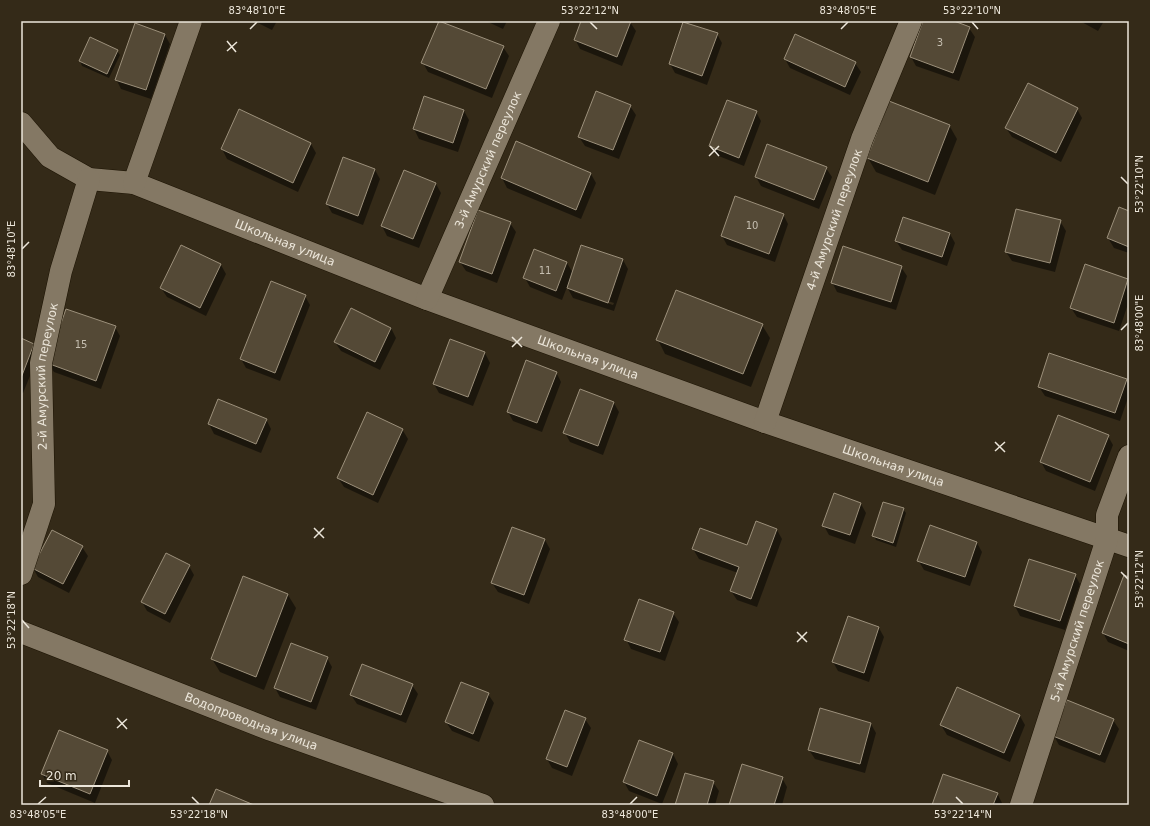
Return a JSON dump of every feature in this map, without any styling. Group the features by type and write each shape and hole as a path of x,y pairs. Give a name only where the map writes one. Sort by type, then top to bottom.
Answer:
{"street":[{"path":"134,183 191,21"},
{"name":"3-й Амурский переулок","path":"427,299 549,21"},
{"name":"4-й Амурский переулок","path":"765,422 862,139 911,21"},
{"name":"Школьная улица","path":"21,123 50,157 89,179 134,183 427,299 765,422 1129,546"},
{"name":"2-й Амурский переулок","path":"21,574 44,504 41,362 60,271 89,179"},
{"name":"5-й Амурский переулок","path":"1021,805 1107,539 1108,516 1129,456"},
{"name":"Водопроводная улица","path":"21,632 271,730 483,805"}],"building":[{"path":"439,21 504,46 486,89 421,63"},
{"path":"581,21 631,21 617,57 574,40"},
{"path":"923,21 954,21 970,27 953,73 910,57"},
{"path":"683,22 718,33 702,76 669,64"},
{"path":"135,23 165,34 146,90 115,80"},
{"path":"795,34 856,62 845,87 784,59"},
{"path":"90,37 118,50 107,74 79,61"},
{"path":"1028,83 1078,108 1056,153 1005,128"},
{"path":"596,91 631,105 613,150 578,137"},
{"path":"424,96 464,110 453,143 413,129"},
{"path":"727,100 757,111 739,158 709,146"},
{"path":"889,101 950,125 928,182 867,158"},
{"path":"239,109 311,143 293,183 221,149"},
{"path":"516,141 591,173 576,210 501,178"},
{"path":"767,144 827,167 814,200 755,177"},
{"path":"343,157 375,169 358,216 326,204"},
{"path":"404,170 436,183 413,239 381,226"},
{"path":"735,196 784,214 769,254 721,236"},
{"path":"1119,207 1129,211 1129,247 1107,238"},
{"path":"1016,209 1061,220 1050,263 1005,252"},
{"path":"478,210 511,222 492,274 459,262"},
{"path":"903,217 950,233 942,257 895,241"},
{"path":"181,245 221,264 200,308 160,288"},
{"path":"581,245 623,259 608,303 567,288"},
{"path":"843,246 902,266 891,302 831,283"},
{"path":"534,249 567,262 556,291 523,278"},
{"path":"1085,264 1128,279 1114,323 1070,308"},
{"path":"271,281 306,295 275,373 240,359"},
{"path":"676,290 763,324 743,374 656,340"},
{"path":"351,308 391,328 375,362 334,342"},
{"path":"66,309 116,326 96,381 47,363"},
{"path":"21,338 34,344 21,378"},
{"path":"450,339 485,352 468,397 433,384"},
{"path":"1049,353 1127,379 1115,413 1038,387"},
{"path":"526,360 557,372 537,423 507,412"},
{"path":"580,389 614,402 598,446 563,433"},
{"path":"218,399 267,419 256,444 208,424"},
{"path":"367,412 403,429 373,495 337,478"},
{"path":"1058,415 1109,435 1090,482 1040,462"},
{"path":"834,493 861,503 850,535 822,526"},
{"path":"883,502 904,508 893,543 872,536"},
{"path":"756,521 777,529 751,599 730,591 739,567 692,549 700,528 747,545"},
{"path":"930,525 977,542 965,577 917,561"},
{"path":"512,527 545,539 524,595 491,583"},
{"path":"52,530 83,546 63,584 32,568"},
{"path":"166,553 190,565 165,614 141,602"},
{"path":"1029,559 1076,574 1060,621 1014,606"},
{"path":"1124,575 1129,577 1129,644 1102,633"},
{"path":"243,576 288,594 256,677 211,659"},
{"path":"639,599 674,612 660,652 624,640"},
{"path":"848,616 879,627 864,673 832,662"},
{"path":"291,643 328,657 311,702 274,688"},
{"path":"362,664 413,684 401,715 350,695"},
{"path":"461,682 489,693 473,734 445,722"},
{"path":"957,687 1020,715 1004,753 940,725"},
{"path":"1067,700 1114,719 1100,755 1053,736"},
{"path":"820,708 871,723 860,764 808,750"},
{"path":"565,710 586,718 567,767 546,759"},
{"path":"59,730 108,750 90,794 41,774"},
{"path":"639,740 673,753 657,796 623,782"},
{"path":"742,764 783,777 774,805 729,805"},
{"path":"685,773 714,781 707,805 675,805"},
{"path":"943,774 998,793 993,805 932,805"},
{"path":"216,789 254,805 209,805"}]}
